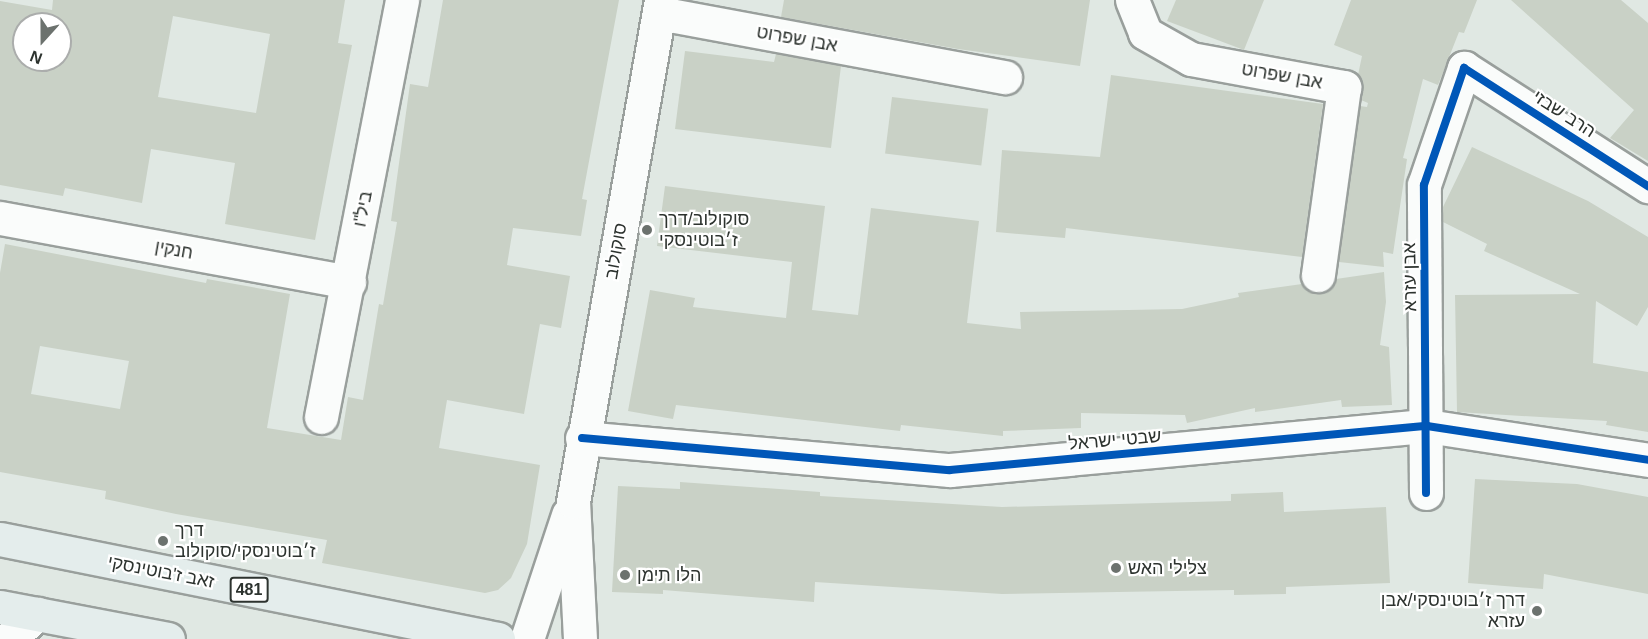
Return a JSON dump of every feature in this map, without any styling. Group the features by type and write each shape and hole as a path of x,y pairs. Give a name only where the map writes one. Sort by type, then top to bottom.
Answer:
{"main road":[{"name":"זאב ז'בוטינסקי","path":"0,539 498,639"},
{"path":"0,607 168,639"}],"street":[{"name":"ביל\"ו","path":"321,417 402,0"},
{"name":"אבן שפרוט","path":"1132,0 1145,33 1191,59 1344,87 1318,274"},
{"name":"אבן שפרוט","path":"660,7 1005,77"},
{"name":"סוקולוב","path":"580,639 573,502 582,438 660,7"},
{"name":"הרב שבזי","path":"1464,68 1648,186"},
{"name":"אבן עזרא","path":"1426,493 1424,185 1464,68"},
{"name":"חנקין","path":"0,218 349,282"},
{"name":"שבטי ישראל","path":"582,438 950,470 1427,426 1648,460"},
{"name":"סוקולוב","path":"527,639 538,595 573,502"},
{"path":"8,639 38,614"}],"building":[{"path":"53,0 345,0 338,43 352,45 315,240 225,224 235,163 151,149 142,203 65,188 63,196 0,185 0,1 52,10","holes":["173,16 270,34 256,113 158,97"]},
{"path":"443,0 619,0 582,199 587,200 581,236 513,228 507,265 570,276 561,328 540,324 524,414 447,400 439,448 540,465 527,544 511,578 498,590 485,593 322,563 327,540 176,514 105,499 106,491 0,472 0,273 5,244 206,283 207,279 290,294 267,428 341,440 348,397 363,400 379,304 383,305 397,222 391,221 410,84 428,87","holes":["40,346 129,361 120,409 31,394"]},
{"path":"784,0 1090,0 1080,66 958,49 781,17"},
{"path":"1176,0 1264,0 1244,50 1167,21"},
{"path":"1351,0 1477,0 1464,33 1459,32 1438,85 1423,79 1403,158 1407,159 1393,254 1383,252 1384,267 1339,262 1360,106 1367,107 1368,103 1361,100 1362,81 1358,75 1362,56 1334,45"},
{"path":"1511,0 1621,0 1648,23 1648,161 1610,138 1634,110"},
{"path":"685,51 774,62 776,54 841,66 831,148 675,129"},
{"path":"1111,75 1323,104 1302,257 1066,228 1065,238 996,232 1002,150 1100,157"},
{"path":"892,97 988,109 981,165 885,154"},
{"path":"1472,147 1588,201 1648,237 1648,307 1637,326 1596,301 1593,363 1648,372 1648,432 1606,425 1607,421 1457,412 1455,295 1580,294 1484,251 1487,244 1443,222 1443,207"},
{"path":"665,186 825,206 812,310 858,315 871,208 979,221 967,323 1021,329 1020,312 1182,309 1239,297 1238,293 1302,284 1316,294 1326,292 1336,279 1384,272 1386,302 1380,345 1389,347 1392,405 1342,407 1341,400 1255,412 1255,408 1187,423 1185,415 1081,413 1081,428 1003,431 1003,436 901,425 900,431 676,405 673,419 628,411 650,290 695,298 693,307 786,318 792,262 657,246"},
{"path":"1475,479 1577,484 1648,497 1648,594 1544,574 1543,589 1468,583"},
{"path":"680,482 820,492 820,496 1002,507 1231,501 1231,494 1283,492 1284,512 1386,507 1390,583 1286,587 1286,594 1234,595 1234,590 1002,594 815,582 814,602 663,590 663,594 612,592 618,486 680,489"}],"cycle path":[{"path":"1426,493 1424,185 1464,68 1648,186"},
{"path":"582,438 950,470 1427,426 1648,460"}],"place":[{"name":"סוקולוב/דרך ז׳בוטינסקי","path":"647,230"},
{"name":"דרך ז׳בוטינסקי/סוקולוב","path":"163,541"},
{"name":"צלילי האש","path":"1116,568"},
{"name":"הלו תימן","path":"625,575"},
{"name":"דרך ז׳בוטינסקי/אבן עזרא","path":"1537,611"}]}
